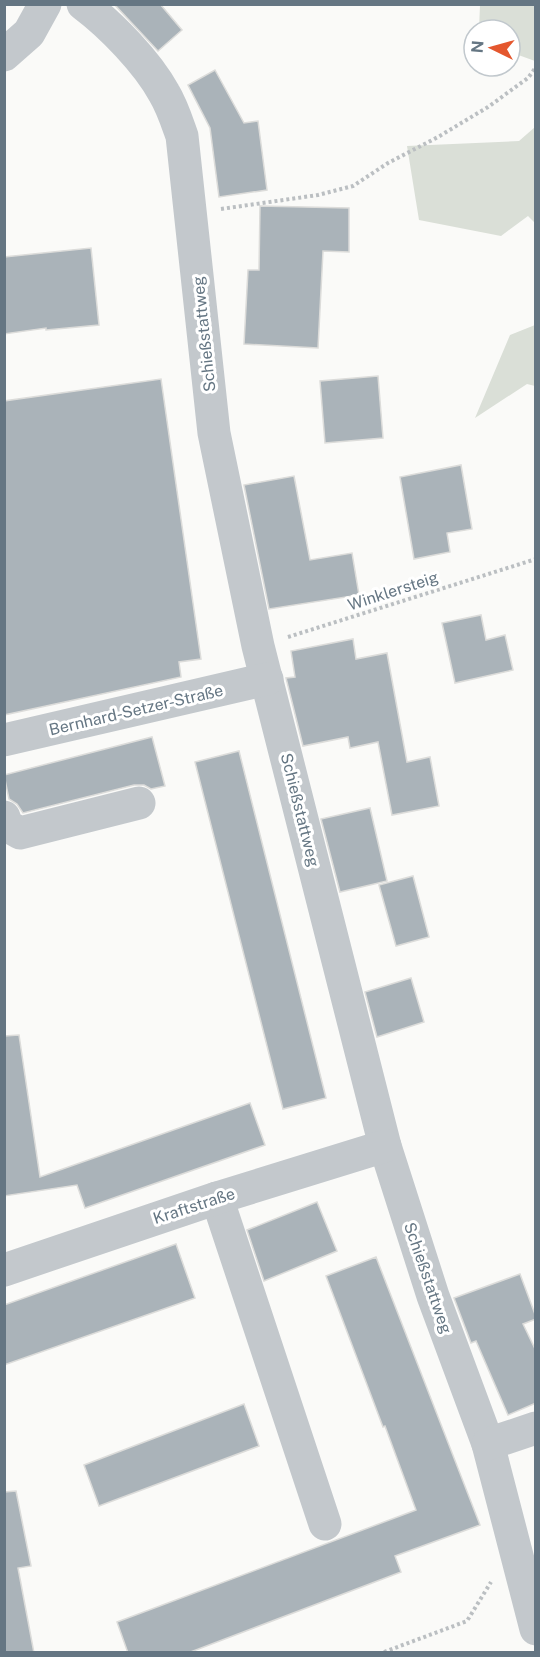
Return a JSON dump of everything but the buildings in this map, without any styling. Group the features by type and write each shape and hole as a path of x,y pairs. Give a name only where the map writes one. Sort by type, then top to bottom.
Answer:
{"street":[{"path":"4,55 29,33 45,4"},
{"name":"Schießstattweg","path":"82,4 104,20 136,54 164,92 182,136 214,433 258,646 385,1146 433,1296 488,1444 536,1629"},
{"name":"Bernhard-Setzer-Straße","path":"4,740 267,679"},
{"path":"4,817 6,825 20,833 140,803"},
{"name":"Kraftstraße","path":"4,1270 217,1198 385,1146"},
{"path":"217,1198 326,1524"},
{"path":"488,1444 536,1428"}],"path":[{"path":"210,210 318,195 353,186 388,162 438,137 488,107 528,78 536,67"},
{"name":"Winklersteig","path":"258,646 536,559"},
{"path":"384,1653 467,1621 514,1547"}],"shaded area":[{"path":"480,5 535,5 535,61 522,56 522,18 479,18"},
{"path":"535,127 535,223 528,216 501,236 419,220 407,146 519,141"},
{"path":"535,325 535,386 527,384 475,418 510,335"}]}
